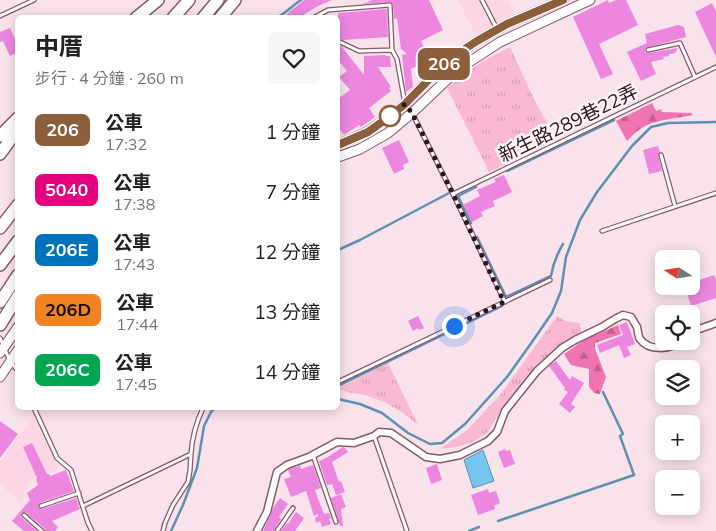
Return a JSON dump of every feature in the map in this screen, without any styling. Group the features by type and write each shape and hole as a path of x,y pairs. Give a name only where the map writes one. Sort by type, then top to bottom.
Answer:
{"highway":[{"path":"140,15 158,0"},
{"path":"175,15 189,0"},
{"path":"206,15 218,0"},
{"path":"222,15 235,0"},
{"path":"0,136 15,121"},
{"path":"0,154 15,133"},
{"path":"0,228 15,209"},
{"path":"0,265 15,245"},
{"path":"0,302 15,280"},
{"path":"0,324 15,301"}],"main road":[{"path":"340,144 368,132 405,104 448,60 477,41 507,24 563,0"},
{"path":"340,156 360,149 388,133 457,70 500,42 590,0"},
{"path":"2,350 15,331"},
{"path":"0,377 15,354"}],"street":[{"path":"257,531 267,512 278,472 287,465 313,455 336,442 354,443 374,436 379,432 391,433 426,457 440,459 460,455 488,441 497,432 505,411 537,371 562,348 575,340 623,316 631,317 636,325 640,339 649,347 655,347"},
{"path":"700,329 716,323"}],"lane":[{"path":"0,16 34,0"},
{"path":"482,0 497,30"},
{"path":"319,15 328,10 390,6 392,50 397,59 405,104 412,113 453,194 504,302"},
{"path":"340,42 359,51 392,50"},
{"path":"648,50 680,43 695,77"},
{"name":"新生路289巷22弄","path":"453,194 716,67"},
{"path":"661,155 674,206"},
{"path":"602,231 716,193"},
{"path":"340,381 550,280"},
{"path":"0,338 2,350 15,367"},
{"path":"35,410 57,458 71,470 92,531"},
{"path":"162,531 173,505 188,482 192,440 196,422 202,410"},
{"path":"374,436 407,531"},
{"path":"83,506 191,454"},
{"path":"313,455 336,522"},
{"path":"41,506 79,493"},
{"path":"277,531 294,508"},
{"path":"24,515 42,531"}],"shaded area":[{"path":"458,0 508,0 516,17 477,38"},
{"path":"33,417 59,470 36,476 24,492 25,499 21,503 0,484 0,461"}],"green space":[{"path":"510,47 554,140 489,172 447,88 478,64"},
{"path":"652,103 656,111 661,109 662,112 691,113 693,115 645,126 627,141 616,121"},
{"path":"557,316 565,321 580,323 581,331 540,362 510,397 487,433 473,442 440,449 467,430 500,395"},
{"path":"618,325 621,334 595,343 595,349 606,377 600,394 594,393 589,387 589,369 571,365 564,354 584,340"},
{"path":"388,363 418,425 387,403 348,392 340,389 340,387"}],"water":[{"path":"483,450 494,481 473,488 464,460"}],"building":[{"path":"304,0 332,0 303,15 286,15"},
{"path":"373,0 429,0 443,30 421,41 430,60 411,69 413,87 406,92 402,55 407,54 401,49 397,18 394,19 393,4 390,2 362,4"},
{"path":"608,0 609,3 616,0 626,0 638,25 599,44 613,74 601,79 573,17"},
{"path":"712,3 716,11 716,57 695,12"},
{"path":"387,9 388,37 340,39 340,15 338,13"},
{"path":"678,25 684,27 686,37 645,48 645,52 648,53 678,48 675,53 663,57 664,59 651,62 656,74 641,81 627,52 647,43 645,34"},
{"path":"10,28 15,39 15,54 10,56 3,41 0,42 0,32"},
{"path":"340,46 364,75 364,56 390,56 391,67 378,67 391,87 389,88 391,91 369,108 375,117 361,127 359,125 344,135 340,130 340,98 350,90 340,76 347,71 340,62"},
{"path":"399,140 409,162 403,165 404,169 394,174 382,148"},
{"path":"658,146 662,171 649,174 643,150"},
{"path":"504,175 512,192 493,201 495,206 481,212 483,216 472,222 463,205 480,196 477,190 496,182 494,179"},
{"path":"714,275 716,279 716,298 691,305 688,295 700,295 700,280"},
{"path":"418,316 424,328 419,330 418,328 413,331 408,321"},
{"path":"627,322 635,344 627,347 631,355 624,358 619,345 600,353 597,345 623,335 619,325"},
{"path":"556,361 570,380 572,376 584,383 571,404 575,407 570,413 559,404 568,392 564,390 565,388 549,366"},
{"path":"0,421 18,434 0,458"},
{"path":"32,443 47,474 50,476 66,470 74,491 40,503 38,508 42,509 76,498 80,509 52,521 58,527 55,531 45,531 25,512 21,513 21,517 37,531 24,531 12,521 30,500 27,493 38,485 37,478 23,447"},
{"path":"343,447 348,452 332,462 339,482 341,481 345,492 336,495 332,484 327,485 319,461"},
{"path":"505,449 506,451 510,450 515,464 504,468 498,452"},
{"path":"437,464 442,480 431,484 426,468"},
{"path":"313,465 321,488 315,490 317,496 324,514 329,513 331,518 329,519 331,524 322,527 320,521 316,523 315,518 318,514 314,516 306,491 291,497 284,479 291,477 289,469 300,466 301,469"},
{"path":"488,489 489,493 496,491 500,503 494,506 495,509 478,515 471,495"},
{"path":"341,494 346,507 341,509 343,526 340,526 331,498"},
{"path":"280,498 288,504 279,517 281,519 274,531 263,531 273,508"},
{"path":"296,512 304,518 295,531 281,531 288,524"}],"waterway":[{"path":"281,15 301,0"},
{"path":"507,171 614,120"},
{"path":"340,399 360,404 382,413 408,433 430,444 442,443 465,424 507,377 552,313 561,291 566,257 580,220 597,192 632,146 651,127 668,123 716,122"},
{"path":"471,223 458,196 476,187"},
{"path":"340,249 449,193"},
{"path":"477,237 506,297 551,276 563,244"},
{"path":"340,385 502,306"},
{"path":"498,521 634,475 620,436 623,434 603,392"},
{"path":"171,531 197,468 204,426 213,410"},
{"path":"469,531 479,527"}],"bus line":[{"name":"206","path":"340,144 368,132 393,114 448,60 477,41 507,24 563,0"}],"route":[{"path":"390,116 405,104 412,113 504,302 454,326"}]}
